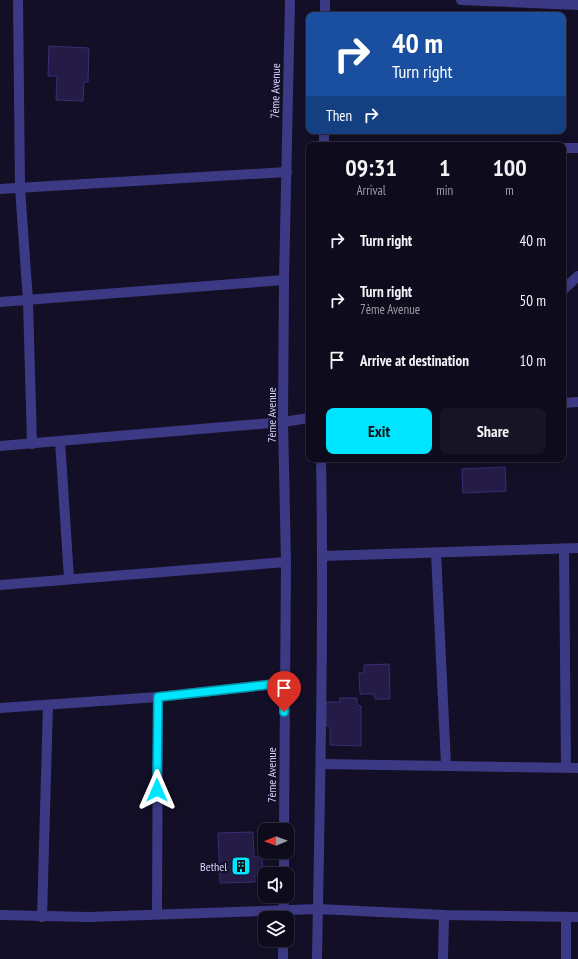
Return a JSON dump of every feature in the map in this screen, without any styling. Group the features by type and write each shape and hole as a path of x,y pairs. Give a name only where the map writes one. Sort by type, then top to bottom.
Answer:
{"street":[{"path":"18,0 20,188 28,301 32,444"},
{"name":"7ème Avenue","path":"284,823 286,562 283,422 284,280 290,0"},
{"path":"325,0 325,12"},
{"path":"461,0 578,5"},
{"path":"566,148 578,148"},
{"path":"0,189 287,172"},
{"path":"566,287 578,276"},
{"path":"0,302 284,280"},
{"path":"566,403 578,402"},
{"path":"0,446 283,422 306,418"},
{"path":"60,441 69,578"},
{"path":"317,959 321,764 321,462"},
{"path":"322,556 578,548"},
{"path":"564,549 566,767"},
{"path":"436,553 446,765"},
{"path":"0,585 69,578 286,562"},
{"path":"0,708 158,697 284,683"},
{"path":"157,914 158,697"},
{"path":"42,917 48,705"},
{"path":"321,764 578,768"},
{"path":"294,913 318,909 444,915 578,917"},
{"path":"0,915 89,917 157,914 258,915"},
{"path":"443,959 444,915"},
{"path":"566,917 566,959"},
{"path":"283,947 283,959"}],"building":[{"path":"49,46 89,48 88,82 84,82 83,101 56,100 57,76 48,76"},
{"path":"505,467 506,491 463,493 462,469"},
{"path":"389,664 390,699 375,699 374,694 360,694 359,673 364,673 364,665"},
{"path":"340,698 357,698 357,705 361,706 361,746 330,745 330,726 326,726 326,702 340,702"},
{"name":"Bethel","path":"253,832 254,857 262,859 263,867 258,867 258,875 255,875 255,882 220,883 218,833"}],"place":[{"name":"Bethel","path":"241,866"}],"route":[{"path":"157,790 158,697 284,683 284,712"}]}
